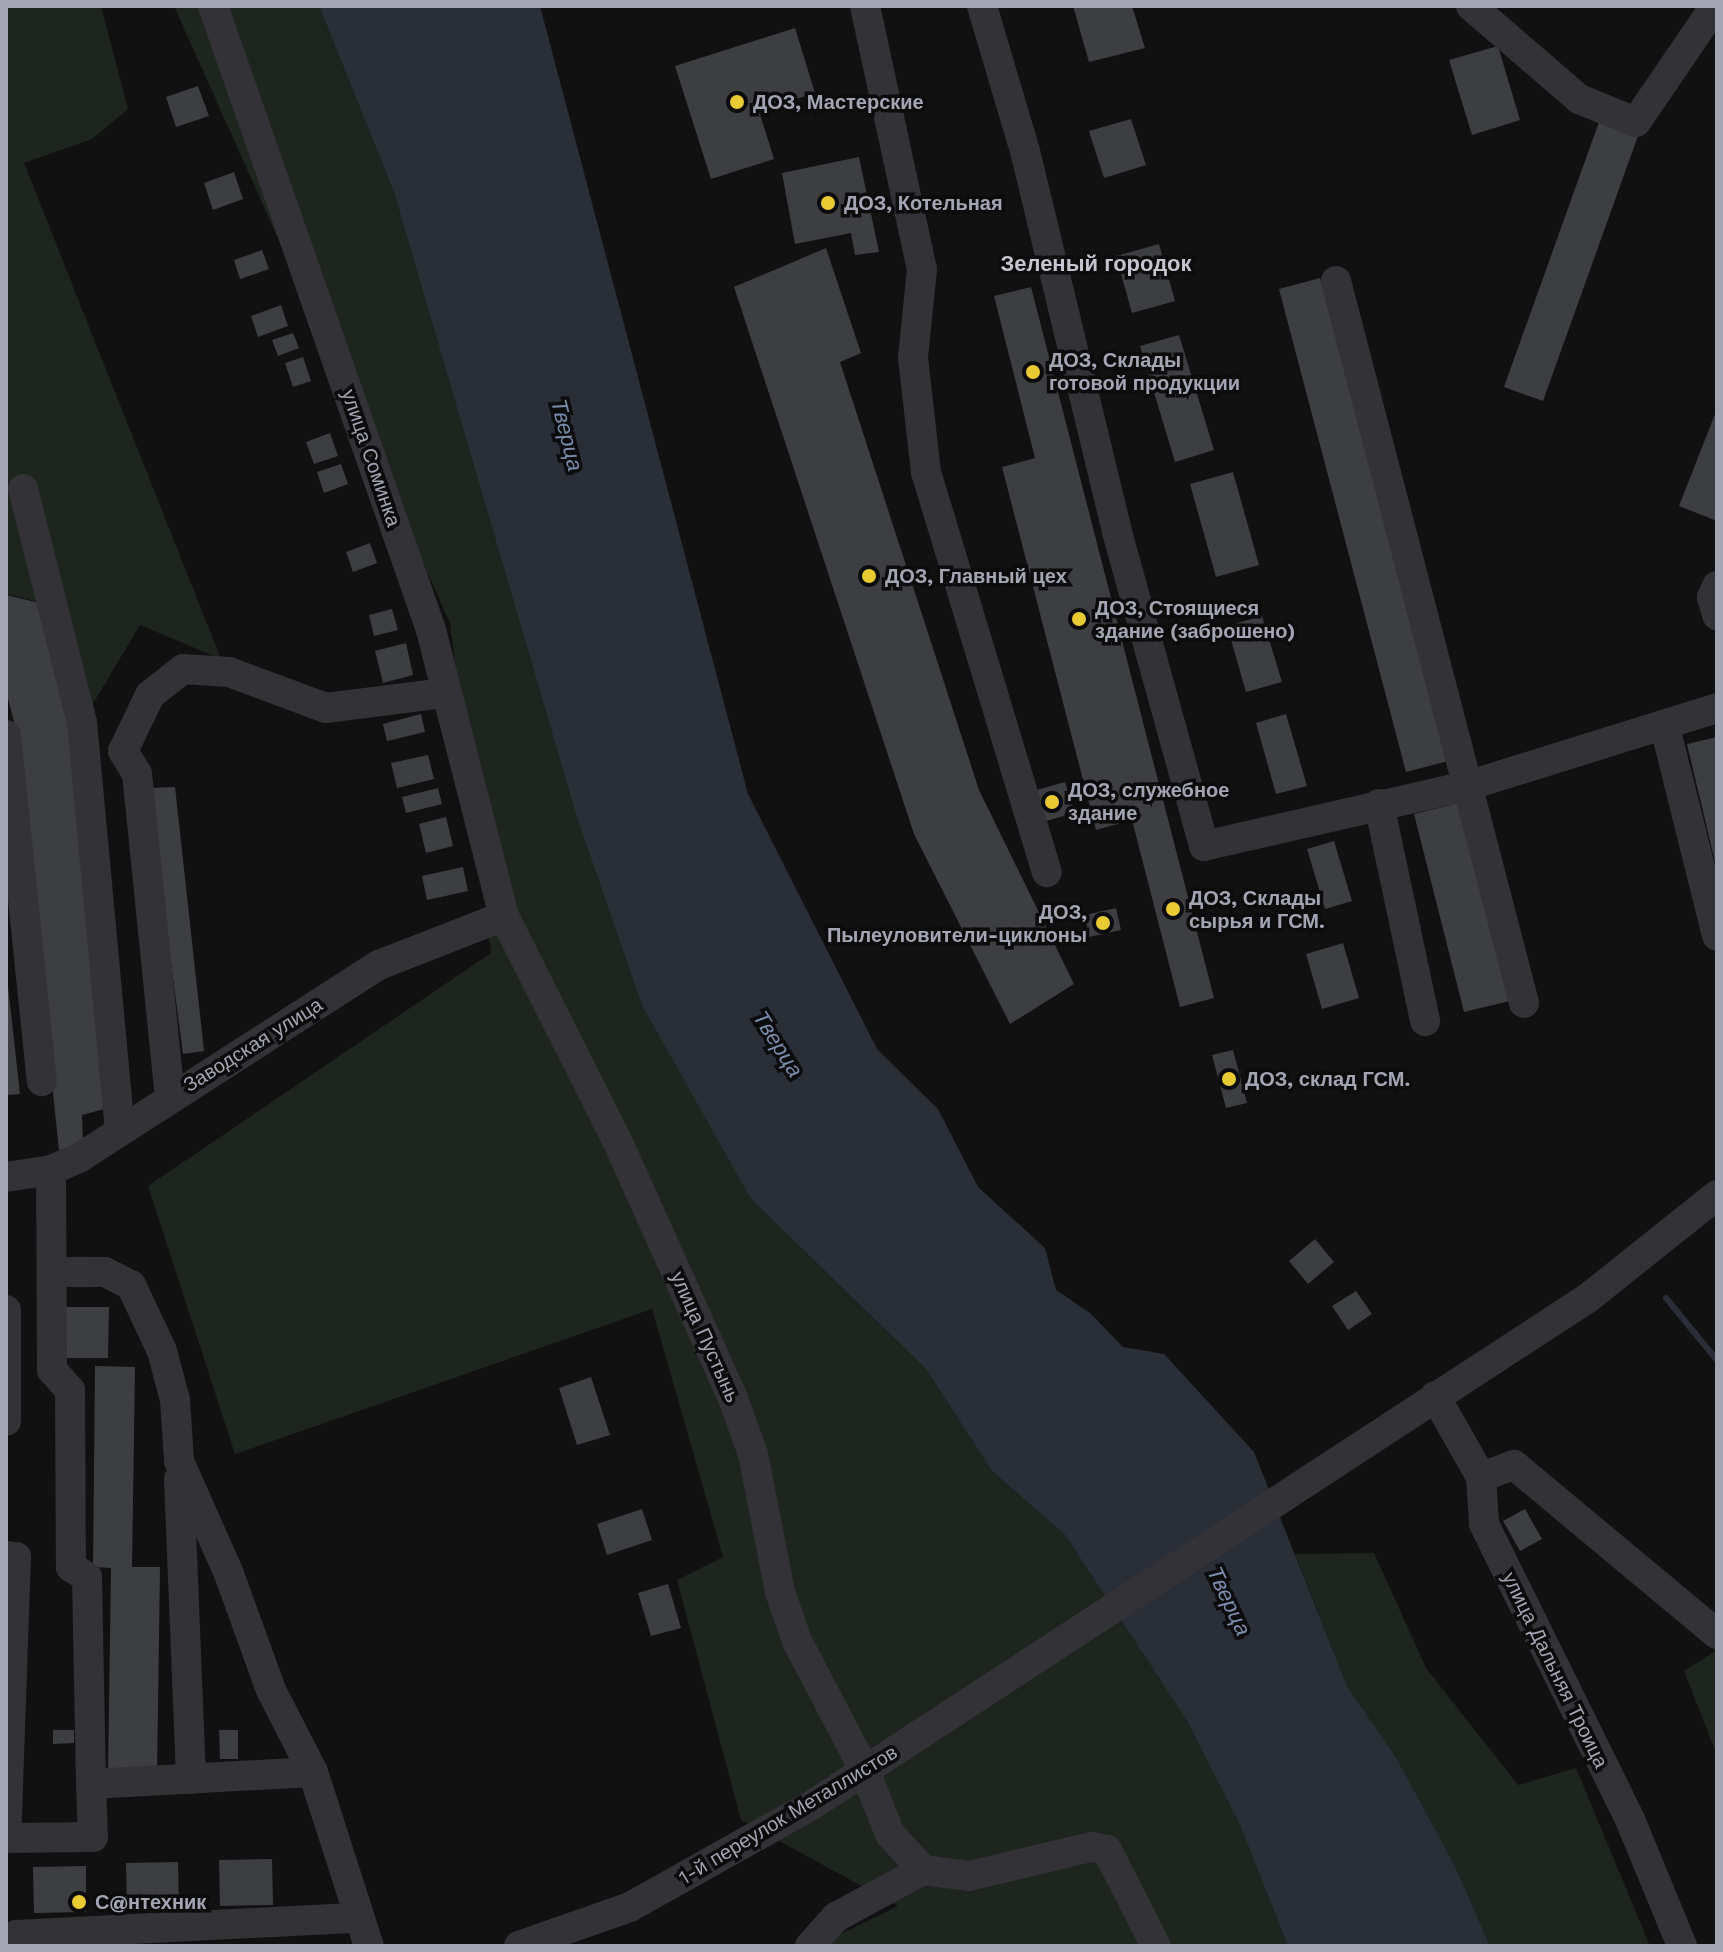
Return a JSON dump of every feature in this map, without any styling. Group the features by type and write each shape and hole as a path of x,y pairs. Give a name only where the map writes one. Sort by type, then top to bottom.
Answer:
{"street":[{"name":"улица Соминка","path":"213,6 431,630 443,693 504,916"},
{"path":"865,6 922,269 913,358 926,472 1047,872"},
{"path":"982,6 1025,151 1117,532 1204,846 1470,785 1665,727 1717,708"},
{"path":"1471,6 1579,99 1636,122 1715,6"},
{"path":"1336,281 1470,785 1524,1003"},
{"path":"23,489 82,722 120,1130"},
{"path":"1717,586 1712,597 1717,615"},
{"path":"170,1098 137,774 123,751 150,695 183,669 229,672 326,708 443,693"},
{"path":"1665,727 1717,936"},
{"path":"6,735 42,1081"},
{"path":"1379,804 1425,1021"},
{"name":"Заводская улица","path":"6,1177 51,1170 120,1130 379,965 504,916"},
{"name":"улица Пустынь","path":"504,916 620,1147 732,1396 753,1454 780,1592 797,1641 865,1771 890,1834 923,1870"},
{"path":"6,1556 16,1557 6,1838 93,1837 87,1577 71,1567 70,1390 52,1370 51,1170"},
{"name":"1-й переулок Металлистов","path":"520,1946 653,1895 865,1771 1040,1653 1588,1298 1717,1195"},
{"path":"52,1272 105,1272 131,1285 162,1351 175,1400 191,1779"},
{"path":"6,1310 6,1421"},
{"name":"улица Дальняя Троица","path":"1435,1396 1481,1477 1484,1524 1631,1822 1682,1946"},
{"path":"179,1461 229,1574 271,1690 313,1772 357,1918 369,1946"},
{"path":"1481,1477 1514,1465 1717,1634"},
{"path":"91,1784 313,1772"},
{"path":"810,1946 836,1917 923,1870 969,1876 1091,1847 1107,1850 1156,1946"},
{"path":"17,1946 16,1935 357,1918"}],"shaded area":[{"path":"6,6 101,6 128,109 92,139 24,163 221,659 140,625 82,722 52,605 6,594"},
{"path":"174,6 319,6 395,195 751,1199 926,1369 992,1471 1065,1535 1186,1719 1240,1825 1288,1946 816,1946 898,1906 741,1820 677,1580 723,1557 652,1309 235,1454 148,1186 491,953 450,623"},
{"path":"1374,1553 1426,1668 1518,1785 1576,1768 1650,1946 1490,1946 1455,1866 1397,1759 1347,1686 1295,1554"},
{"path":"1717,1650 1717,1755 1684,1671"}],"water":[{"name":"Тверца","path":"319,6 540,6 748,794 877,1049 938,1109 978,1187 1045,1248 1056,1290 1090,1313 1123,1347 1164,1354 1254,1452 1347,1686 1397,1759 1455,1866 1490,1946 1288,1946 1240,1825 1186,1719 1065,1535 992,1471 926,1369 751,1199 642,1005 577,817 395,195"}],"building":[{"path":"1073,6 1132,6 1145,48 1089,62"},
{"name":"ДОЗ, Мастерские","path":"795,28 815,93 759,111 774,159 711,179 675,66"},
{"path":"1498,46 1520,120 1472,135 1449,60"},
{"path":"198,86 209,116 176,127 166,97"},
{"path":"1131,119 1146,165 1104,178 1089,131"},
{"path":"1600,119 1639,133 1543,401 1504,387"},
{"name":"ДОЗ, Котельная","path":"859,157 879,252 855,255 851,233 795,244 782,173"},
{"path":"234,172 243,199 213,210 204,183"},
{"path":"1159,244 1175,301 1132,313 1116,256"},
{"name":"ДОЗ, Главный цех","path":"826,248 861,353 840,362 979,790 1074,984 1010,1024 914,834 734,287"},
{"path":"262,250 269,269 240,279 234,260"},
{"path":"1320,278 1448,761 1406,772 1279,289"},
{"path":"1031,287 1214,998 1180,1007 1132,820 1096,830 1002,467 1035,458 994,296"},
{"path":"281,305 288,326 258,337 251,316"},
{"path":"293,333 299,348 278,356 272,340"},
{"path":"1179,335 1214,450 1175,462 1140,346"},
{"path":"303,357 311,381 293,387 285,363"},
{"path":"1717,409 1717,521 1679,506"},
{"path":"330,433 338,456 314,464 306,442"},
{"path":"341,464 348,484 324,493 317,472"},
{"path":"1233,472 1259,565 1216,577 1190,484"},
{"path":"370,543 377,563 353,572 346,552"},
{"path":"6,595 44,604 71,720 108,1108 82,1115 83,1145 59,1150 14,722 6,691"},
{"path":"392,609 398,630 374,636 369,615"},
{"path":"1262,616 1282,682 1246,692 1227,626"},
{"path":"406,643 413,675 383,683 375,651"},
{"path":"421,714 425,732 387,741 383,724"},
{"path":"1286,714 1307,786 1276,794 1256,723"},
{"path":"1717,737 1717,865 1716,866 1687,744"},
{"path":"428,755 434,779 397,788 391,763"},
{"name":"ДОЗ, служебное здание","path":"1065,782 1074,813 1039,823 1030,792"},
{"path":"175,787 204,1051 183,1054 148,788"},
{"path":"438,788 442,804 406,813 402,797"},
{"path":"1463,802 1514,1000 1464,1012 1414,814"},
{"path":"446,817 453,846 426,853 419,824"},
{"path":"1334,841 1352,901 1325,909 1307,849"},
{"path":"463,867 468,891 427,900 422,876"},
{"name":"ДОЗ, Пылеуловители-циклоны","path":"1116,908 1121,930 1089,937 1085,915"},
{"path":"1343,943 1359,998 1322,1009 1306,954"},
{"path":"6,968 20,1094 6,1095"},
{"name":"ДОЗ, склад ГСМ.","path":"1233,1050 1247,1103 1226,1108 1212,1055"},
{"path":"1315,1239 1334,1262 1308,1284 1289,1261"},
{"path":"1356,1291 1372,1314 1348,1330 1332,1306"},
{"path":"64,1307 109,1307 108,1358 64,1358"},
{"path":"95,1366 135,1367 132,1567 160,1567 157,1773 108,1772 111,1568 93,1567"},
{"path":"591,1377 610,1435 577,1445 559,1388"},
{"path":"642,1509 652,1540 607,1555 597,1524"},
{"path":"1525,1509 1542,1539 1520,1551 1503,1521"},
{"path":"668,1584 681,1628 651,1636 638,1593"},
{"path":"53,1730 74,1730 74,1743 53,1744"},
{"path":"219,1730 238,1730 238,1759 220,1759"},
{"path":"272,1859 273,1905 220,1906 219,1860"},
{"path":"178,1862 179,1908 127,1909 126,1863"},
{"path":"86,1866 86,1912 34,1913 33,1867"}],"waterway":[{"path":"1666,1298 1717,1360"}],"place":[{"name":"ДОЗ, Мастерские","path":"737,102"},
{"name":"ДОЗ, Котельная","path":"828,203"},
{"name":"ДОЗ, Склады готовой продукции","path":"1033,372"},
{"name":"ДОЗ, Главный цех","path":"869,576"},
{"name":"ДОЗ, Стоящиеся здание (заброшено)","path":"1079,619"},
{"name":"ДОЗ, служебное здание","path":"1052,802"},
{"name":"ДОЗ, Склады сырья и ГСМ.","path":"1173,909"},
{"name":"ДОЗ, Пылеуловители-циклоны","path":"1103,923"},
{"name":"ДОЗ, склад ГСМ.","path":"1229,1079"},
{"name":"С@нтехник","path":"79,1902"}],"district":[{"name":"Зеленый городок","path":"1096,264"}]}
